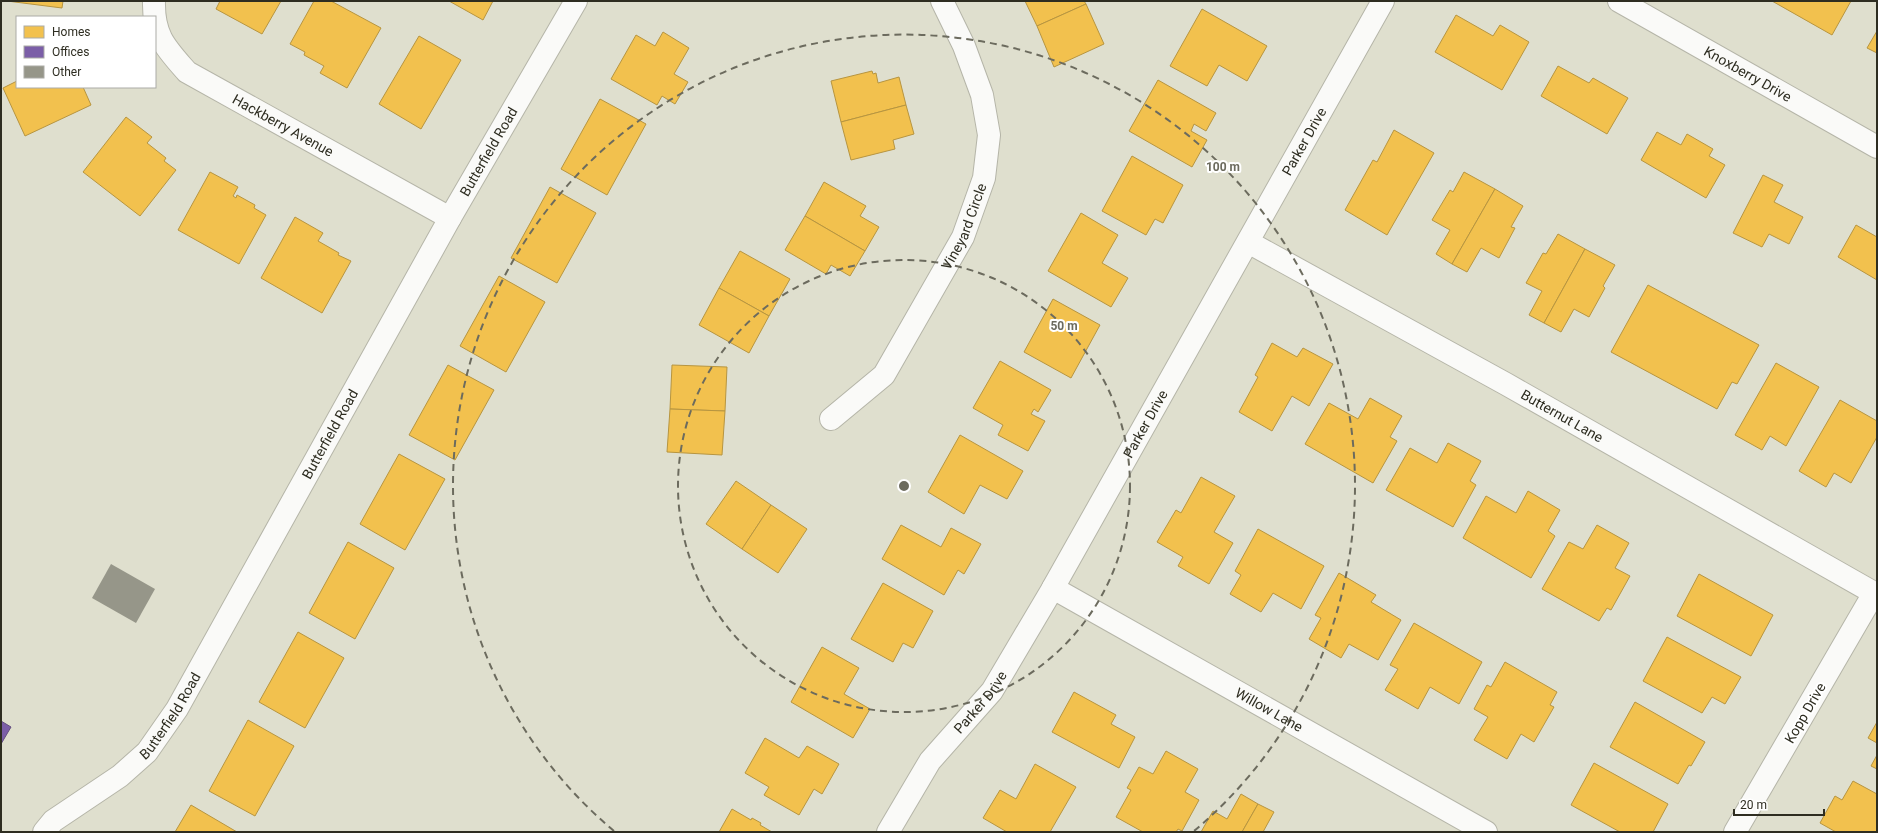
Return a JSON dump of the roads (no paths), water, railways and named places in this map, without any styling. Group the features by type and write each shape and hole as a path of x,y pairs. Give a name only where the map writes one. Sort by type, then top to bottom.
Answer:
{"street":[{"name":"Hackberry Avenue","path":"154,1 156,16"},
{"name":"Butterfield Road","path":"44,832 53,821 120,776 147,752 177,709 450,218 576,1"},
{"name":"Vineyard Circle","path":"831,419 884,376 963,237 984,178 989,135 982,95 964,46 942,1"},
{"name":"Parker Drive","path":"888,832 930,761 992,691 1053,588 1383,1"},
{"name":"Knoxberry Drive","path":"1619,1 1877,147"},
{"name":"Hackberry Avenue","path":"156,18 158,34 163,44 187,72 450,218"},
{"name":"Butternut Lane","path":"1248,242 1506,384 1874,593"},
{"name":"Willow Lane","path":"1053,588 1486,832"},
{"name":"Kopp Drive","path":"1736,832 1874,593"}]}
